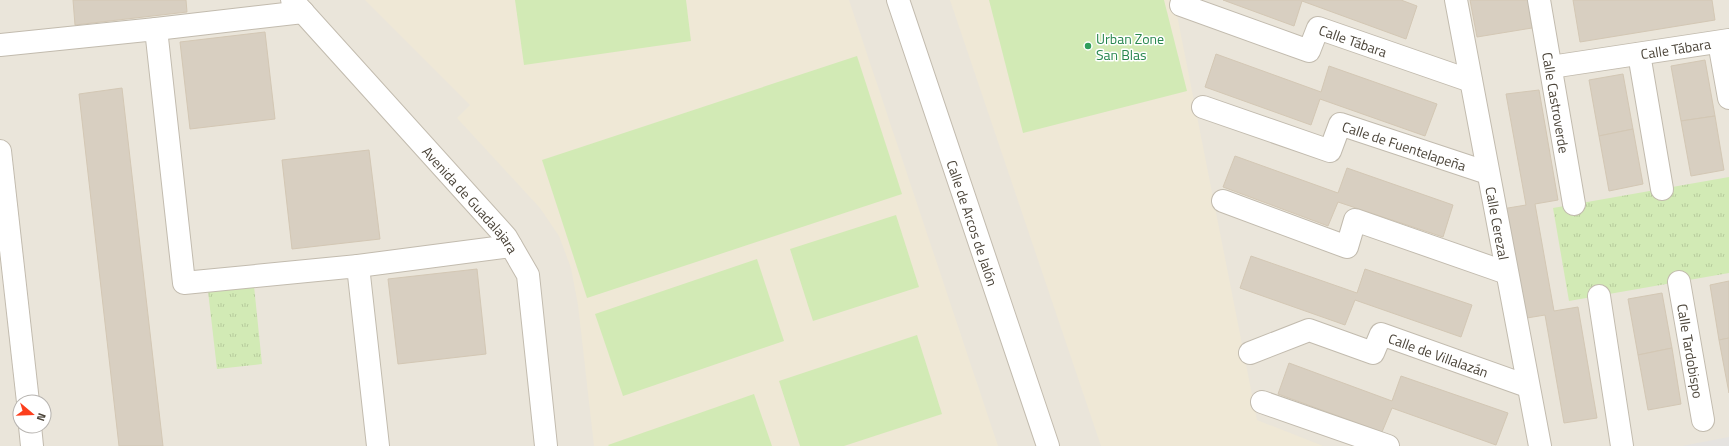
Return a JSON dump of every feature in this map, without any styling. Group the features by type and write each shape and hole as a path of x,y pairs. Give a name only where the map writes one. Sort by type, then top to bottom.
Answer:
{"street":[{"name":"Calle de Arcos de Jalón","path":"898,0 1048,446"},
{"name":"Calle Cerezal","path":"1456,0 1527,386 1540,446"},
{"name":"Calle Castroverde","path":"1539,0 1574,204"},
{"name":"Calle Tábara","path":"1181,5 1309,51 1318,28 1471,81"},
{"path":"0,45 156,29 298,6"},
{"name":"Avenida de Guadalajara","path":"298,6 506,237 528,274 546,446"},
{"path":"156,29 184,283 358,266 511,246"},
{"name":"Calle Tábara","path":"1551,67 1724,41"},
{"path":"1724,41 1729,98"},
{"path":"1639,54 1662,189"},
{"name":"Calle de Fuentelapeña","path":"1203,107 1330,151 1340,124 1488,173"},
{"path":"0,151 27,394"},
{"path":"1223,201 1346,246 1355,220 1507,272"},
{"path":"358,266 378,446"},
{"name":"Calle Tardobispo","path":"1679,282 1703,420"},
{"path":"1599,296 1622,446"},
{"name":"Calle de Villalazán","path":"1250,353 1309,330 1373,353 1381,334 1527,386"},
{"path":"1262,402 1388,446"},
{"path":"31,434 32,446"}],"shaded area":[{"path":"0,0 1729,0 1729,446 0,446"},
{"path":"365,0 849,0 998,446 594,446 578,305 571,268 559,236 540,208 457,118 470,105"},
{"path":"950,0 1174,0 1257,420 1323,446 1101,446"},
{"path":"1729,437 1729,446 1682,446"}],"green space":[{"path":"515,0 686,0 691,41 524,65"},
{"name":"Urban Zone San Blas","path":"989,0 1164,0 1187,91 1023,133"},
{"path":"857,56 902,194 587,298 542,160"},
{"path":"1729,177 1729,273 1569,301 1553,208"},
{"path":"896,215 919,287 813,321 790,249"},
{"path":"757,259 784,341 623,396 595,314"},
{"path":"254,286 262,364 217,369 208,291"},
{"path":"917,335 942,414 844,446 800,446 779,381"},
{"path":"754,394 772,446 608,445"}],"building":[{"path":"73,0 186,0 187,12 75,25"},
{"path":"1223,0 1401,0 1417,6 1406,39 1302,1 1294,26"},
{"path":"1470,0 1528,0 1532,28 1477,37"},
{"path":"1573,0 1712,0 1715,20 1580,42"},
{"path":"265,32 275,119 190,129 180,42"},
{"path":"1216,54 1321,92 1329,66 1437,104 1425,136 1320,99 1311,125 1205,87"},
{"path":"1705,60 1715,116 1681,121 1671,66"},
{"path":"1623,74 1633,129 1599,136 1589,80"},
{"path":"122,88 163,446 119,446 79,94"},
{"path":"1539,90 1558,200 1535,204 1554,311 1578,307 1597,418 1564,423 1545,315 1521,319 1502,209 1526,205 1506,94"},
{"path":"1715,116 1724,170 1691,176 1681,121"},
{"path":"1633,129 1643,184 1609,191 1599,136"},
{"path":"369,150 380,239 292,249 282,160"},
{"path":"1235,156 1338,193 1347,168 1453,205 1443,237 1338,202 1328,226 1223,187"},
{"path":"1251,256 1357,293 1365,269 1472,305 1461,337 1355,300 1345,325 1240,288"},
{"path":"477,269 486,354 398,364 388,279"},
{"path":"1729,281 1729,338 1719,340 1710,285"},
{"path":"1662,293 1672,348 1638,355 1628,299"},
{"path":"1729,338 1729,393 1719,340"},
{"path":"1672,348 1681,404 1648,410 1638,355"},
{"path":"1289,363 1392,401 1401,376 1508,413 1496,445 1392,408 1382,432 1278,394"}],"place":[{"name":"Urban Zone San Blas","path":"1088,46"}]}
